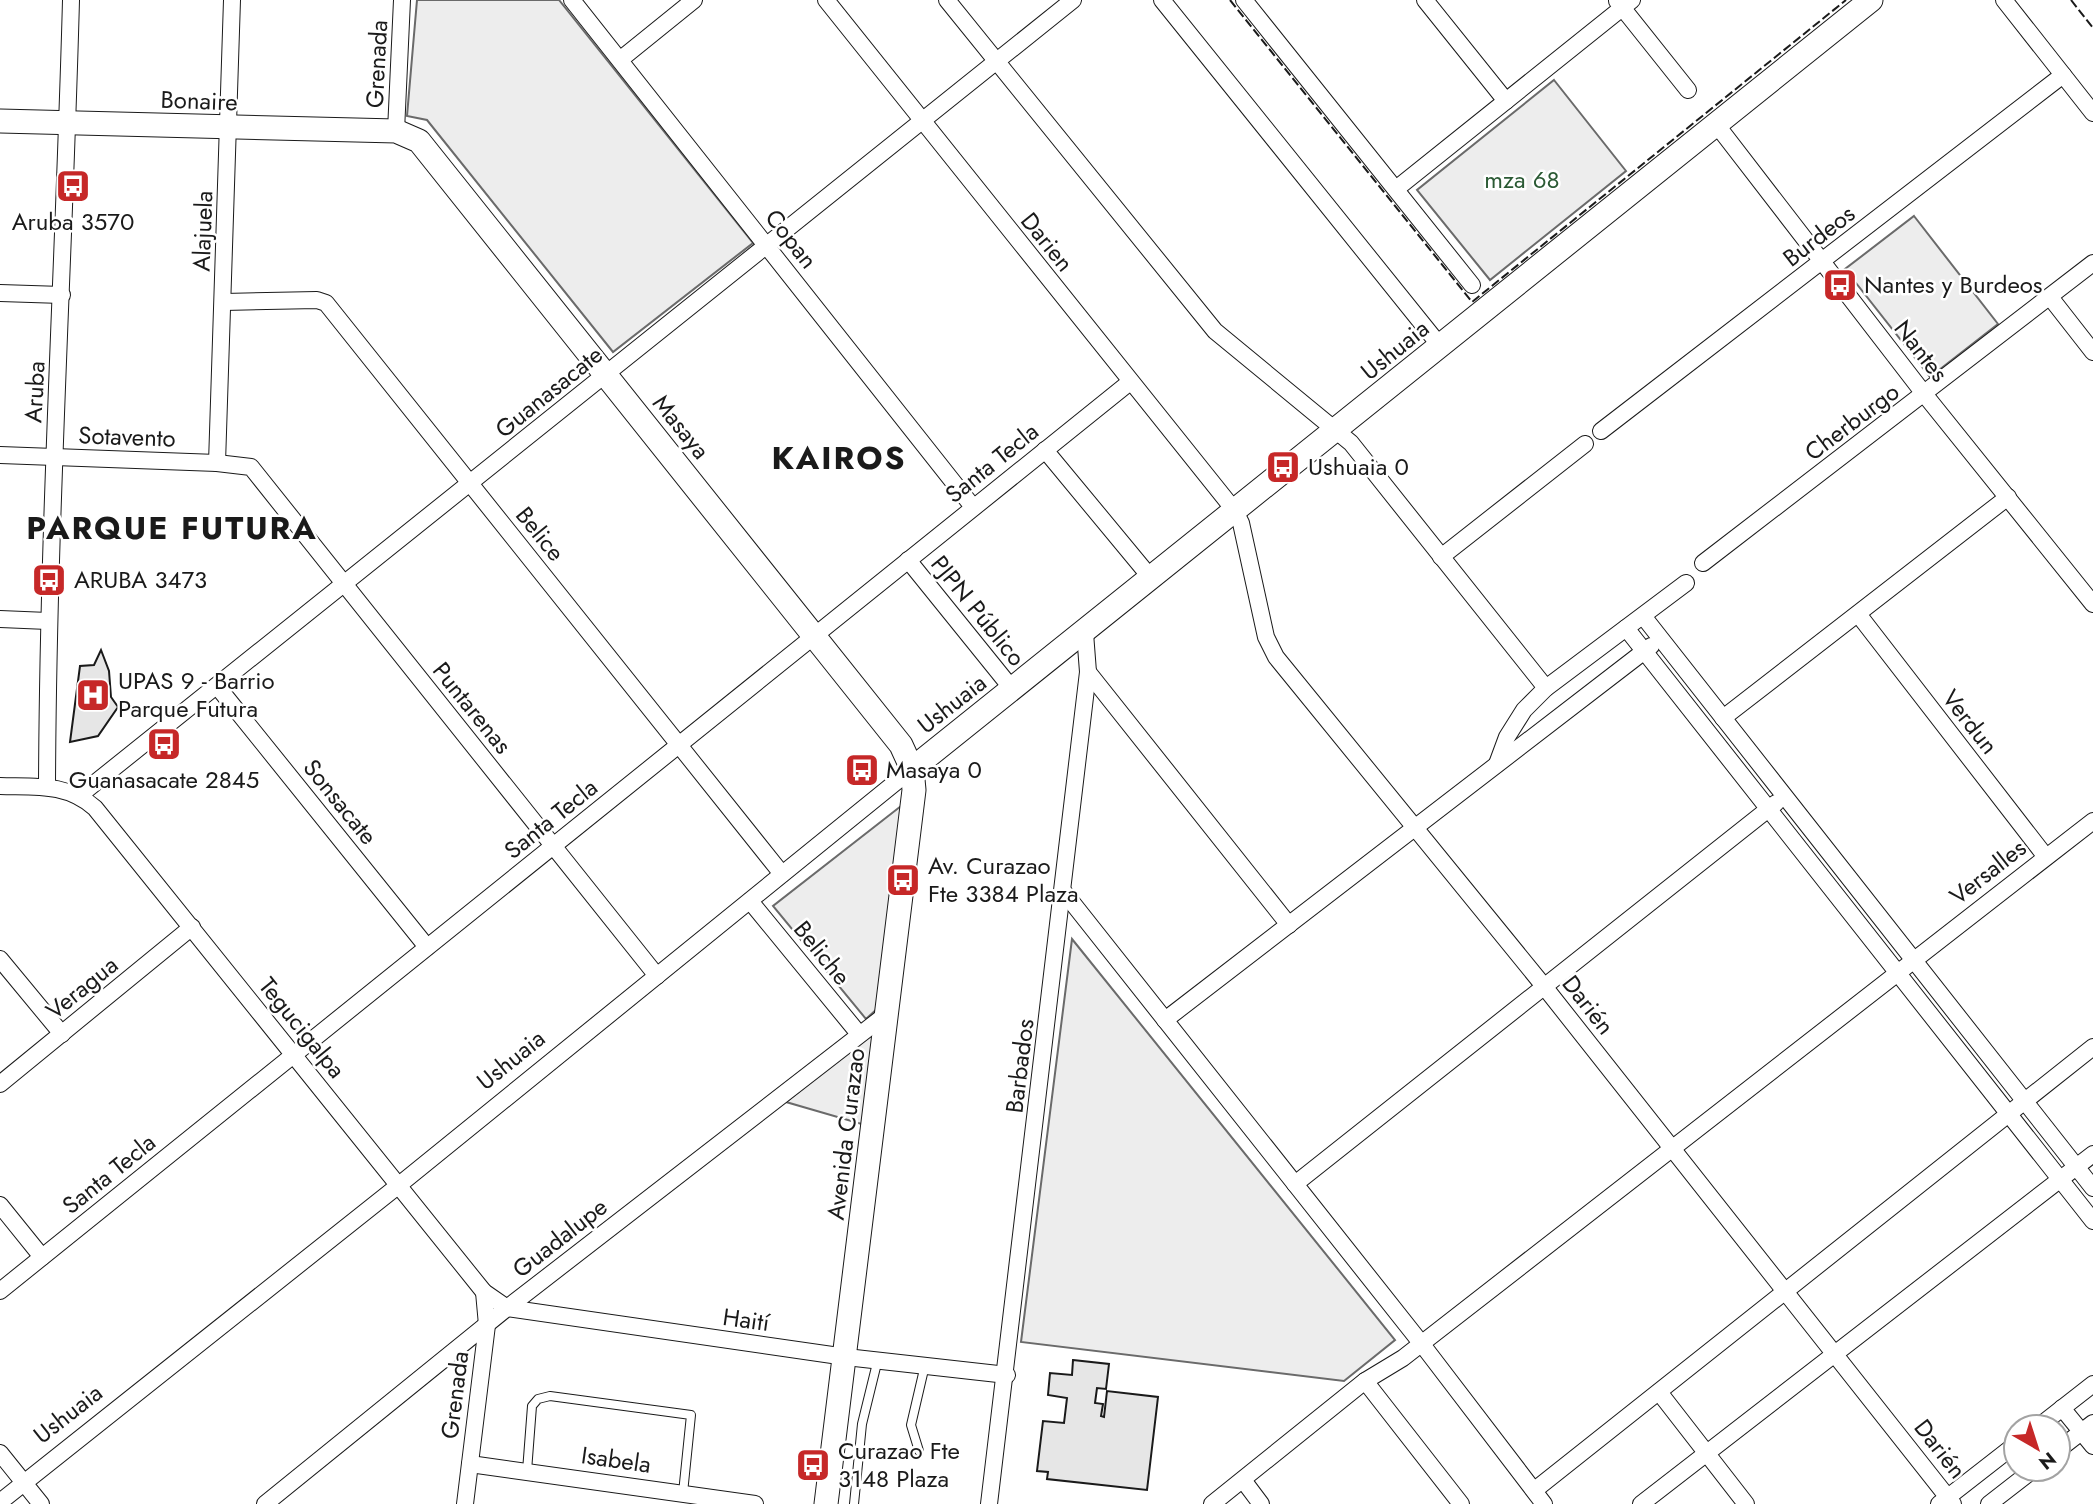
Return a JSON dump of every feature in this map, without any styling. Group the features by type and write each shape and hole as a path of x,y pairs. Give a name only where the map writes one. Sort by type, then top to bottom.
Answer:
{"street":[{"name":"Aruba","path":"47,787 48,621 71,0"},
{"name":"Alajuela","path":"218,463 232,0"},
{"name":"Grenada","path":"396,131 402,0"},
{"name":"Copan","path":"572,0 973,508"},
{"path":"621,59 694,0"},
{"name":"Darien","path":"825,0 1235,511"},
{"path":"947,0 1215,331 1338,431 1546,688"},
{"name":"Guanasacate","path":"80,795 1073,0"},
{"path":"1162,0 1441,347"},
{"path":"1244,0 1472,285"},
{"path":"1425,0 1506,102"},
{"name":"Ushuaia","path":"0,1502 398,1185 912,769 1338,431 1871,0"},
{"path":"2004,0 2093,113"},
{"path":"1396,189 1506,102 1624,3 1688,90"},
{"name":"Burdeos","path":"1601,431 2063,75"},
{"name":"Bonaire","path":"0,121 229,129 396,131"},
{"name":"Nantes","path":"1716,124 1925,395 2093,604"},
{"name":"Masaya","path":"396,131 419,141 428,151 815,635 901,745 912,769"},
{"name":"Cherburgo","path":"1703,563 1925,395 2093,263"},
{"path":"0,293 62,295"},
{"path":"2050,297 2093,352"},
{"name":"Belice","path":"224,302 317,299 326,303 782,874"},
{"name":"Santa Tecla","path":"0,1291 1130,382"},
{"path":"1441,556 1585,444"},
{"path":"1045,450 1152,578"},
{"name":"Sotavento","path":"0,455 218,463 251,467"},
{"name":"Puntarenas","path":"251,467 657,976"},
{"path":"1723,718 2007,497"},
{"name":"Darién","path":"1235,511 1241,523 1268,646 1836,1352 1947,1502"},
{"name":"PJPN Público","path":"908,560 1013,690"},
{"path":"1497,764 1507,737 1524,710 1546,688 1686,583"},
{"name":"Verdun","path":"1858,614 2046,857"},
{"path":"1643,616 2093,1188"},
{"path":"0,619 48,621"},
{"path":"1626,628 2093,1221"},
{"name":"Barbados","path":"989,1504 1007,1375 1088,672 1085,633"},
{"path":"1165,1020 1661,638"},
{"path":"1088,672 1289,925"},
{"name":"Sonsacate","path":"217,686 427,947"},
{"name":"Avenida Curazao","path":"826,1504 888,1013 914,790 912,769"},
{"path":"0,786 47,787 80,795"},
{"name":"Tegucigalpa","path":"80,795 95,808 484,1293"},
{"path":"1295,1184 1783,797"},
{"name":"Versalles","path":"1212,1504 1365,1381 1421,1343 2093,821"},
{"path":"1063,891 1536,1489 1545,1504"},
{"name":"Beliche","path":"750,901 859,1034"},
{"name":"Veragua","path":"0,1084 192,928"},
{"path":"0,959 62,1034"},
{"name":"Guadalupe","path":"265,1504 507,1308 888,1013"},
{"path":"1536,1489 1788,1292 2093,1047"},
{"path":"1641,1504 2093,1153"},
{"path":"0,1205 42,1257"},
{"name":"Grenada","path":"464,1504 487,1325 484,1293"},
{"name":"Haití","path":"484,1293 507,1308 846,1357 1007,1375"},
{"path":"1365,1381 1461,1504"},
{"path":"2056,1413 2093,1384"},
{"path":"1660,1392 1746,1504"},
{"path":"2062,1408 2087,1427 2093,1446"},
{"path":"2072,1439 2087,1427"},
{"path":"0,1453 41,1504"},
{"path":"1947,1502 2002,1456"},
{"name":"Isabela","path":"470,1464 755,1504"},
{"path":"1243,1480 1261,1504"},
{"path":"1989,1504 2016,1483"}],"lane":[{"path":"854,1504 862,1424 878,1359"},
{"path":"919,1451 911,1425 925,1365"},
{"path":"527,1471 531,1406 538,1399 550,1396 691,1415 683,1493"}],"shaded area":[{"path":"417,0 559,0 753,243 613,352 427,120 407,116"},
{"name":"mza 68","path":"1554,80 1626,171 1490,280 1417,190"},
{"path":"1914,216 1998,324 1930,377 1845,269"},
{"path":"910,799 878,1008 866,1019 773,906"},
{"path":"1072,939 1395,1340 1344,1381 1021,1342"},
{"path":"877,1028 865,1125 786,1102"}],"building":[{"name":"UPAS 9 - Barrio Parque Futura","path":"101,650 109,671 111,697 118,707 98,736 70,742 80,666 94,665"},
{"path":"1073,1360 1109,1364 1106,1389 1097,1388 1095,1403 1103,1404 1101,1416 1104,1417 1107,1391 1158,1397 1147,1490 1047,1479 1048,1472 1037,1471 1043,1421 1064,1423 1067,1398 1048,1395 1050,1373 1072,1375"}],"fence":[{"path":"1230,0 1472,302 1846,0"},
{"path":"2071,0 2093,28"}],"place":[{"name":"Aruba 3570","path":"73,186"},
{"name":"Nantes y Burdeos","path":"1840,285"},
{"name":"Ushuaia 0","path":"1283,467"},
{"name":"ARUBA 3473","path":"49,580"},
{"name":"UPAS 9 - Barrio Parque Futura","path":"93,695"},
{"name":"Guanasacate 2845","path":"164,744"},
{"name":"Masaya 0","path":"862,770"},
{"name":"Av. Curazao Fte 3384 Plaza","path":"903,880"},
{"name":"Curazao Fte 3148 Plaza","path":"813,1465"}],"district":[{"name":"KAIROS","path":"839,458"},
{"name":"PARQUE FUTURA","path":"172,528"}]}
